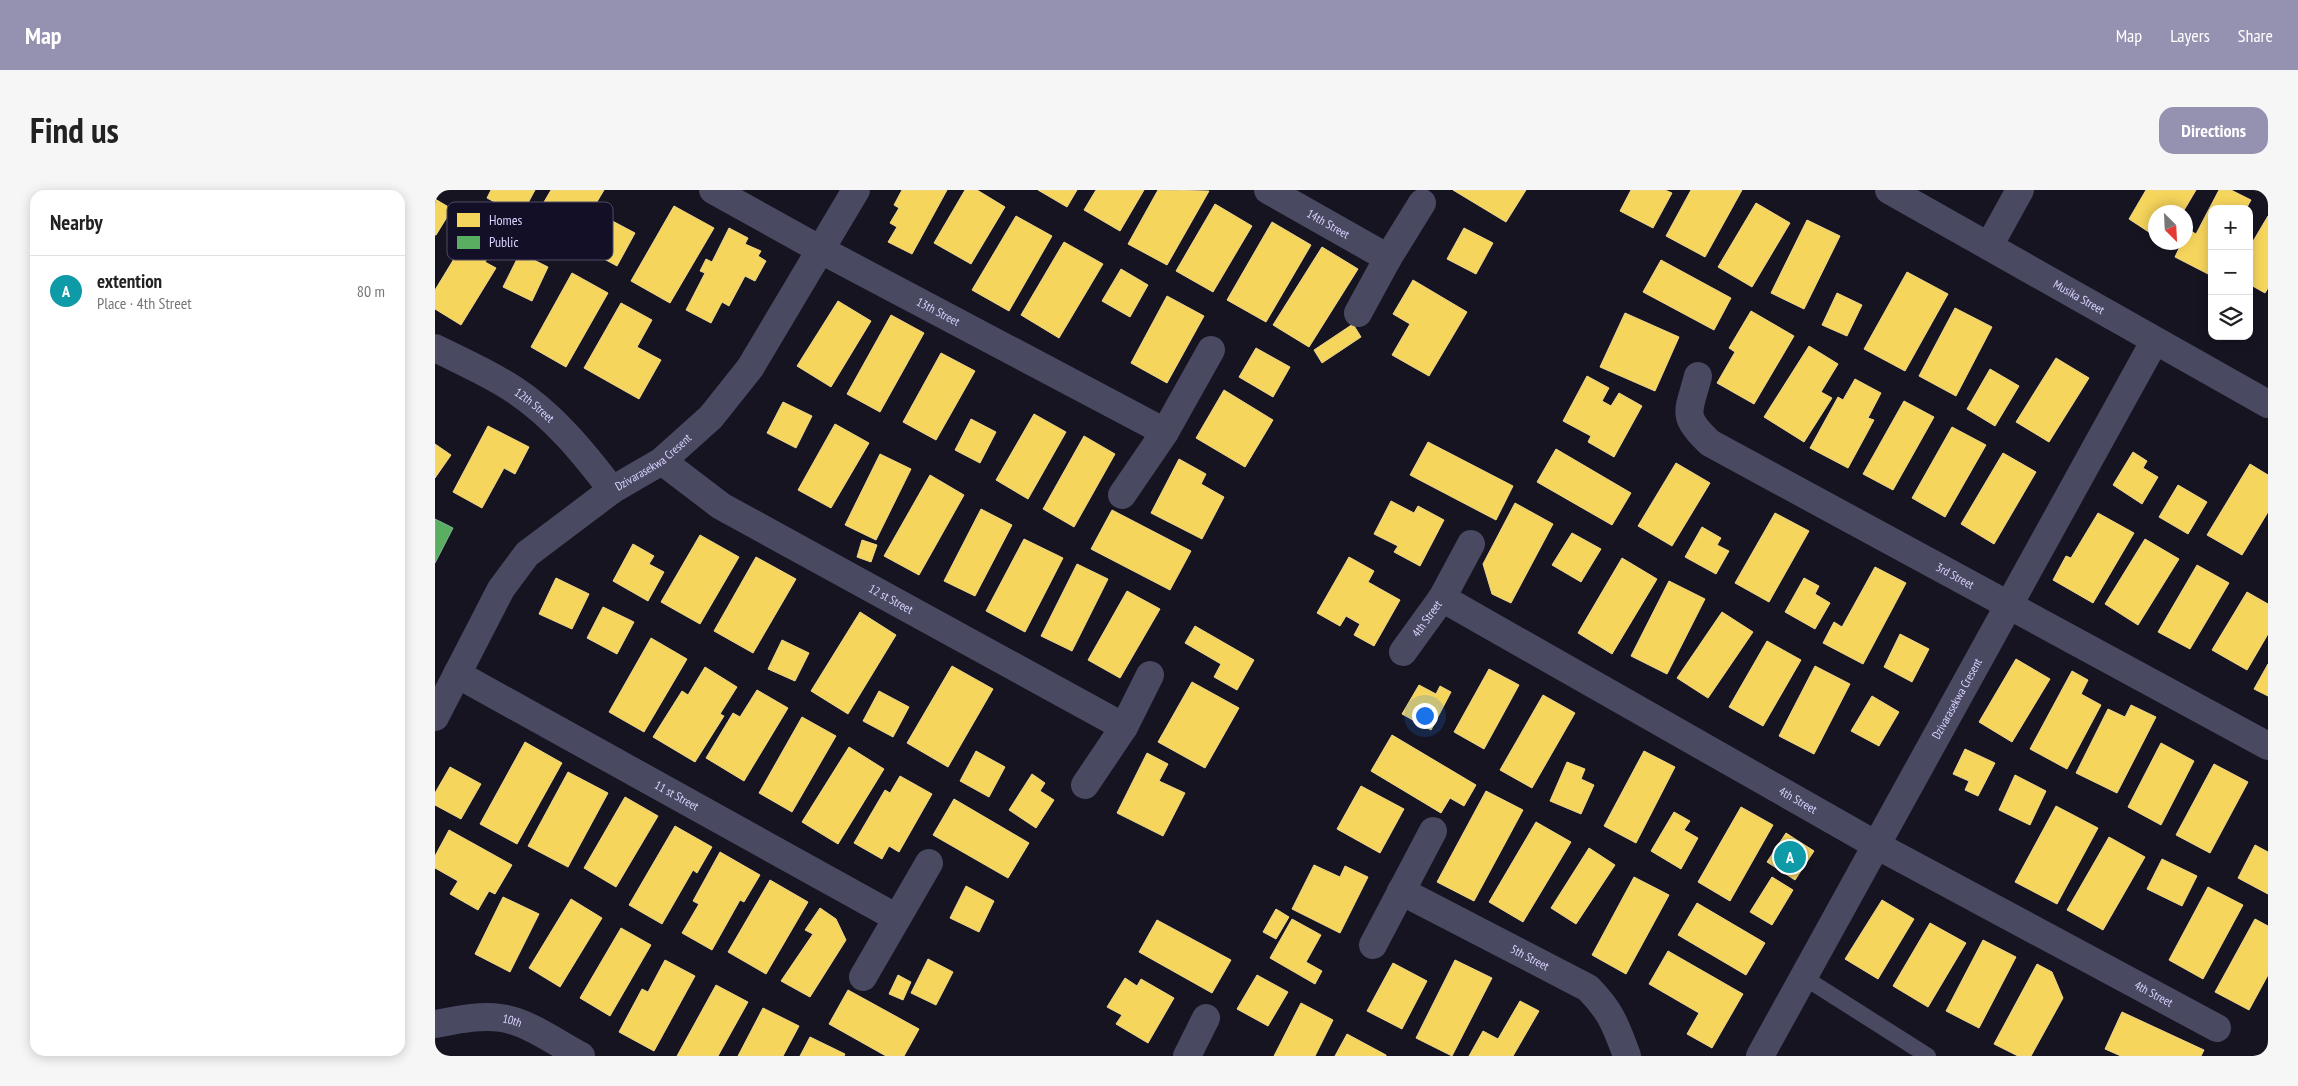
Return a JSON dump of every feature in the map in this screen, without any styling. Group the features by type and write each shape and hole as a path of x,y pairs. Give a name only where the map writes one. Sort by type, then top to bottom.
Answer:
{"street":[{"name":"13th Street","path":"713,190 821,250 1165,432"},
{"name":"Dzivarasekwa Cresent","path":"435,717 501,590 527,554 612,490 663,461 711,417 750,368 856,190"},
{"name":"14th Street","path":"1268,190 1388,258"},
{"name":"Musika Street","path":"1889,190 2154,342 2268,404"},
{"path":"1989,246 2020,190"},
{"path":"1358,314 1388,258 1422,203"},
{"name":"Dzivarasekwa Cresent","path":"1760,1056 1878,846 2154,342"},
{"name":"12th Street","path":"435,348 512,388 542,410 583,452 612,490"},
{"path":"1122,496 1165,432 1211,350"},
{"name":"3rd Street","path":"1698,376 1688,415 1695,429 1710,443 2010,604 2268,746"},
{"name":"12 st Street","path":"663,461 721,506 1124,727"},
{"path":"1442,598 1471,544"},
{"name":"4th Street","path":"1403,652 1442,598 1878,846 2217,1028"},
{"name":"11 st Street","path":"457,674 897,918"},
{"path":"1085,785 1124,727 1150,675"},
{"path":"1373,945 1433,831"},
{"path":"863,977 929,863"},
{"name":"5th Street","path":"1401,891 1588,988 1613,1016 1627,1056"},
{"name":"10th","path":"435,1024 474,1017 500,1018 520,1023 581,1056"},
{"path":"1187,1056 1206,1018"}],"lane":[{"path":"1805,978 1928,1056"}],"building: Homes":[{"path":"491,190 535,190 529,202 495,202 487,198"},
{"path":"551,190 604,190 597,202 544,202"},
{"path":"902,190 947,190 912,254 888,242 897,227 890,223 899,208 894,205"},
{"path":"965,190 977,190 1005,207 971,264 934,243"},
{"path":"1038,190 1077,190 1067,207"},
{"path":"1096,190 1144,190 1120,231 1084,210"},
{"path":"1158,190 1209,191 1167,265 1128,244"},
{"path":"1453,190 1526,190 1506,222"},
{"path":"1631,190 1665,190 1672,193 1653,228 1620,211"},
{"path":"1691,190 1742,190 1705,257 1666,236"},
{"path":"2146,190 2196,190 2187,205 2148,205 2148,231 2129,219"},
{"path":"2219,190 2231,190 2251,200 2248,205 2211,205"},
{"path":"435,199 447,206 447,217 435,235"},
{"path":"1756,203 1790,223 1752,287 1718,267"},
{"path":"1215,204 1252,226 1213,292 1176,271"},
{"path":"674,206 714,228 670,303 631,281"},
{"path":"2208,211 2208,274 2175,257 2178,250 2193,250 2193,232 2196,234"},
{"path":"1016,216 1052,236 1009,311 972,290"},
{"path":"2268,216 2268,288 2265,293 2253,286 2253,241"},
{"path":"1807,220 1840,236 1804,309 1771,293"},
{"path":"613,221 635,233 617,266 606,260 613,260"},
{"path":"1272,222 1311,245 1266,322 1227,300"},
{"path":"729,228 748,238 745,244 761,251 758,256 766,261 755,281 745,276 729,306 722,302 711,323 686,310 705,273 700,271 706,259 712,262"},
{"path":"1464,228 1493,243 1476,274 1447,259"},
{"path":"1064,242 1103,264 1059,338 1021,315"},
{"path":"1322,247 1358,269 1309,347 1273,325"},
{"path":"453,260 486,260 485,262 496,268 461,325 435,309 435,290"},
{"path":"516,260 534,260 548,267 532,301 503,287"},
{"path":"1661,260 1731,298 1714,330 1643,292"},
{"path":"1121,269 1148,285 1130,317 1102,301"},
{"path":"1907,272 1948,294 1905,371 1864,349"},
{"path":"572,273 608,293 566,367 531,347"},
{"path":"1413,280 1467,312 1429,376 1392,355 1410,324 1393,314"},
{"path":"1837,293 1862,305 1847,336 1822,325"},
{"path":"1167,296 1204,316 1167,383 1131,363"},
{"path":"838,301 871,321 831,387 797,366"},
{"path":"621,303 652,320 637,347 661,360 639,399 584,368"},
{"path":"1955,308 1992,327 1956,396 1919,376"},
{"path":"1751,311 1794,336 1754,404 1717,383 1735,352 1729,348"},
{"path":"1625,313 1679,337 1655,391 1600,367"},
{"path":"891,315 924,333 880,412 847,394"},
{"path":"1353,324 1361,337 1322,363 1314,350"},
{"path":"1809,346 1838,364 1821,392 1832,398 1804,442 1764,417"},
{"path":"1256,348 1290,367 1273,397 1239,377"},
{"path":"941,353 975,371 936,440 903,422"},
{"path":"2056,358 2089,378 2049,442 2016,422"},
{"path":"1990,369 2019,386 1995,426 1967,409"},
{"path":"1587,376 1609,388 1602,401 1611,406 1619,393 1642,406 1614,457 1588,442 1591,436 1563,421"},
{"path":"1855,379 1881,393 1868,418 1874,420 1848,468 1810,448 1838,397 1843,400"},
{"path":"1224,390 1273,420 1245,467 1196,438"},
{"path":"1904,401 1934,417 1893,490 1863,474"},
{"path":"783,402 812,416 796,448 767,433"},
{"path":"1034,414 1066,432 1028,499 996,480"},
{"path":"971,419 996,432 980,463 955,450"},
{"path":"835,424 869,443 831,508 798,490"},
{"path":"488,426 529,447 515,474 504,468 482,508 453,492"},
{"path":"1952,427 1986,445 1945,517 1912,498"},
{"path":"1084,436 1115,454 1074,527 1043,509"},
{"path":"1428,442 1513,486 1496,520 1410,475"},
{"path":"435,444 451,455 435,478"},
{"path":"1556,449 1631,493 1612,525 1537,482"},
{"path":"2133,452 2147,461 2143,468 2158,477 2142,504 2113,485"},
{"path":"2003,453 2036,472 1994,544 1961,524"},
{"path":"880,454 911,469 876,540 845,525"},
{"path":"1179,459 1206,474 1201,484 1224,497 1202,539 1151,513"},
{"path":"1676,463 1710,483 1672,546 1638,526"},
{"path":"2250,464 2268,475 2268,512 2242,555 2207,535"},
{"path":"930,475 964,495 919,575 884,556"},
{"path":"2178,485 2207,502 2188,534 2159,517"},
{"path":"1391,501 1414,513 1418,506 1444,520 1420,566 1394,552 1398,546 1374,534"},
{"path":"1515,503 1553,524 1511,603 1492,594 1483,564"},
{"path":"981,509 1012,525 975,596 944,581"},
{"path":"1112,510 1191,551 1170,590 1091,549"},
{"path":"1775,513 1809,531 1769,602 1735,583"},
{"path":"2098,513 2134,533 2093,603 2053,580 2066,556 2071,558"},
{"path":"1702,527 1721,538 1717,545 1729,551 1716,574 1685,557"},
{"path":"1572,533 1601,549 1581,582 1552,565"},
{"path":"700,535 739,557 700,624 661,602"},
{"path":"1024,539 1063,558 1025,632 986,611"},
{"path":"2145,539 2179,559 2138,625 2105,604"},
{"path":"862,540 877,545 871,562 857,557"},
{"path":"633,544 654,556 649,564 664,572 648,601 613,581"},
{"path":"756,557 796,579 753,653 714,631"},
{"path":"1349,557 1374,571 1368,582 1400,600 1374,646 1354,635 1360,624 1346,616 1340,626 1317,613"},
{"path":"1622,558 1657,579 1612,654 1578,633"},
{"path":"1077,564 1108,579 1072,651 1041,636"},
{"path":"2197,565 2229,583 2190,649 2158,632"},
{"path":"1875,567 1906,583 1863,664 1823,643 1834,622 1842,627"},
{"path":"556,578 589,594 572,629 539,614"},
{"path":"1804,578 1819,586 1815,594 1830,603 1815,629 1785,612"},
{"path":"1669,581 1705,599 1667,674 1631,656"},
{"path":"1127,591 1160,609 1120,678 1088,660"},
{"path":"2247,592 2268,604 2268,634 2247,670 2212,650"},
{"path":"603,607 634,622 617,654 587,638"},
{"path":"860,612 896,635 848,714 811,691"},
{"path":"1722,612 1753,632 1708,698 1677,678"},
{"path":"1195,626 1254,660 1237,690 1214,677 1221,664 1185,643"},
{"path":"1900,634 1929,649 1912,682 1884,667"},
{"path":"651,638 687,659 644,732 609,712"},
{"path":"782,640 809,653 795,681 768,669"},
{"path":"1767,641 1801,660 1763,726 1729,707"},
{"path":"2016,659 2050,679 2012,742 1979,722"},
{"path":"2268,664 2268,696 2254,689"},
{"path":"952,666 993,689 948,767 907,743"},
{"path":"1815,666 1850,684 1814,754 1779,736"},
{"path":"705,667 737,687 720,714 724,716 695,762 653,737 682,691 688,695"},
{"path":"1489,669 1519,685 1484,749 1454,732"},
{"path":"2072,671 2088,680 2081,694 2101,705 2067,769 2030,749"},
{"path":"1192,682 1239,708 1205,768 1158,742"},
{"path":"1419,685 1436,694 1440,686 1451,692 1431,730 1402,714"},
{"path":"757,690 788,708 744,781 706,758 733,713 740,717"},
{"path":"879,691 909,707 893,737 863,721"},
{"path":"1543,695 1575,713 1532,788 1500,770"},
{"path":"1872,696 1899,712 1879,746 1851,731"},
{"path":"2131,705 2156,717 2117,793 2076,773 2108,709 2125,717"},
{"path":"802,717 836,736 792,812 759,793"},
{"path":"1392,735 1476,785 1464,806 1450,798 1441,813 1371,771"},
{"path":"525,742 562,763 517,844 480,824"},
{"path":"2161,743 2194,761 2161,825 2128,807"},
{"path":"849,747 884,769 838,844 802,822"},
{"path":"1965,749 1995,763 1978,796 1965,790 1969,781 1953,774"},
{"path":"976,751 1005,767 989,797 960,781"},
{"path":"1644,751 1675,767 1636,843 1604,826"},
{"path":"1147,753 1168,764 1159,781 1185,793 1163,836 1117,813"},
{"path":"1567,762 1585,769 1581,779 1594,785 1581,814 1550,801"},
{"path":"2214,764 2248,782 2210,853 2176,835"},
{"path":"450,767 481,784 461,819 435,805 435,793"},
{"path":"568,772 608,793 568,867 528,846"},
{"path":"1032,774 1045,783 1040,791 1054,800 1036,828 1009,810"},
{"path":"2015,775 2046,791 2030,825 1999,810"},
{"path":"900,776 932,794 899,852 889,846 882,859 854,843 885,790 890,793"},
{"path":"1361,786 1404,809 1380,853 1337,829"},
{"path":"1486,791 1523,810 1474,901 1437,882"},
{"path":"625,797 658,816 616,887 584,868"},
{"path":"954,799 1029,843 1008,878 933,835"},
{"path":"2056,806 2098,828 2057,904 2015,882"},
{"path":"1741,807 1773,825 1730,901 1698,882"},
{"path":"1674,812 1690,821 1684,830 1698,838 1681,869 1651,851"},
{"path":"1536,822 1571,842 1523,922 1489,902"},
{"path":"675,826 712,847 697,873 693,870 662,924 629,905"},
{"path":"449,830 512,865 495,894 489,891 478,910 450,894 458,881 435,868 435,856"},
{"path":"1786,833 1814,851 1795,880 1767,862"},
{"path":"2109,837 2145,857 2103,930 2067,910"},
{"path":"2255,845 2268,852 2268,894 2238,878"},
{"path":"1589,848 1615,865 1576,924 1551,908"},
{"path":"720,852 760,875 744,902 740,900 712,950 682,933 699,904 693,901"},
{"path":"2162,859 2197,876 2182,906 2147,889"},
{"path":"1314,865 1340,877 1345,866 1368,877 1340,933 1292,909"},
{"path":"1634,877 1669,895 1626,974 1592,955"},
{"path":"1772,877 1793,890 1772,925 1750,912"},
{"path":"770,880 808,902 766,974 728,952"},
{"path":"966,886 994,901 979,932 950,918"},
{"path":"2208,887 2243,905 2203,979 2169,960"},
{"path":"503,897 539,914 510,972 475,954"},
{"path":"571,899 602,918 560,987 529,968"},
{"path":"1882,900 1914,919 1878,979 1845,959"},
{"path":"1697,903 1765,943 1746,975 1678,935"},
{"path":"820,908 836,919 846,940 810,997 781,981 813,934 805,930"},
{"path":"1276,909 1289,917 1276,939 1263,932"},
{"path":"1292,919 1321,935 1306,962 1322,971 1315,984 1270,958"},
{"path":"2255,919 2268,926 2268,975 2249,1010 2215,992"},
{"path":"1157,920 1231,960 1212,993 1139,952"},
{"path":"1930,923 1966,943 1928,1007 1893,986"},
{"path":"621,928 651,945 610,1016 580,998"},
{"path":"1983,940 2016,957 1979,1028 1946,1011"},
{"path":"1668,951 1743,994 1712,1048 1687,1034 1699,1013 1649,984"},
{"path":"928,959 953,972 936,1005 911,993"},
{"path":"665,960 695,976 654,1051 619,1032 642,989 648,992"},
{"path":"1455,960 1492,978 1452,1056 1416,1038"},
{"path":"1393,963 1427,981 1402,1029 1367,1011"},
{"path":"2037,964 2052,972 2063,998 2031,1056 2018,1056 1994,1044"},
{"path":"898,975 911,982 903,1000 889,994"},
{"path":"1257,975 1288,992 1268,1026 1237,1009"},
{"path":"1125,978 1137,986 1141,979 1174,998 1148,1043 1116,1024 1122,1015 1107,1007"},
{"path":"716,985 748,1002 718,1056 677,1056"},
{"path":"848,990 919,1029 904,1056 886,1056 829,1024"},
{"path":"1520,1001 1539,1011 1513,1056 1469,1056 1483,1031 1498,1039"},
{"path":"1301,1003 1333,1020 1315,1056 1274,1056"},
{"path":"763,1008 799,1026 783,1056 738,1056"},
{"path":"2122,1012 2204,1050 2201,1056 2121,1056 2105,1049"},
{"path":"1347,1034 1386,1055 1386,1056 1335,1056"},
{"path":"810,1037 845,1054 844,1056 800,1056"}],"building: Public":[{"path":"435,519 453,528 435,563"}],"place":[{"name":"extention","path":"1790,857"}]}
